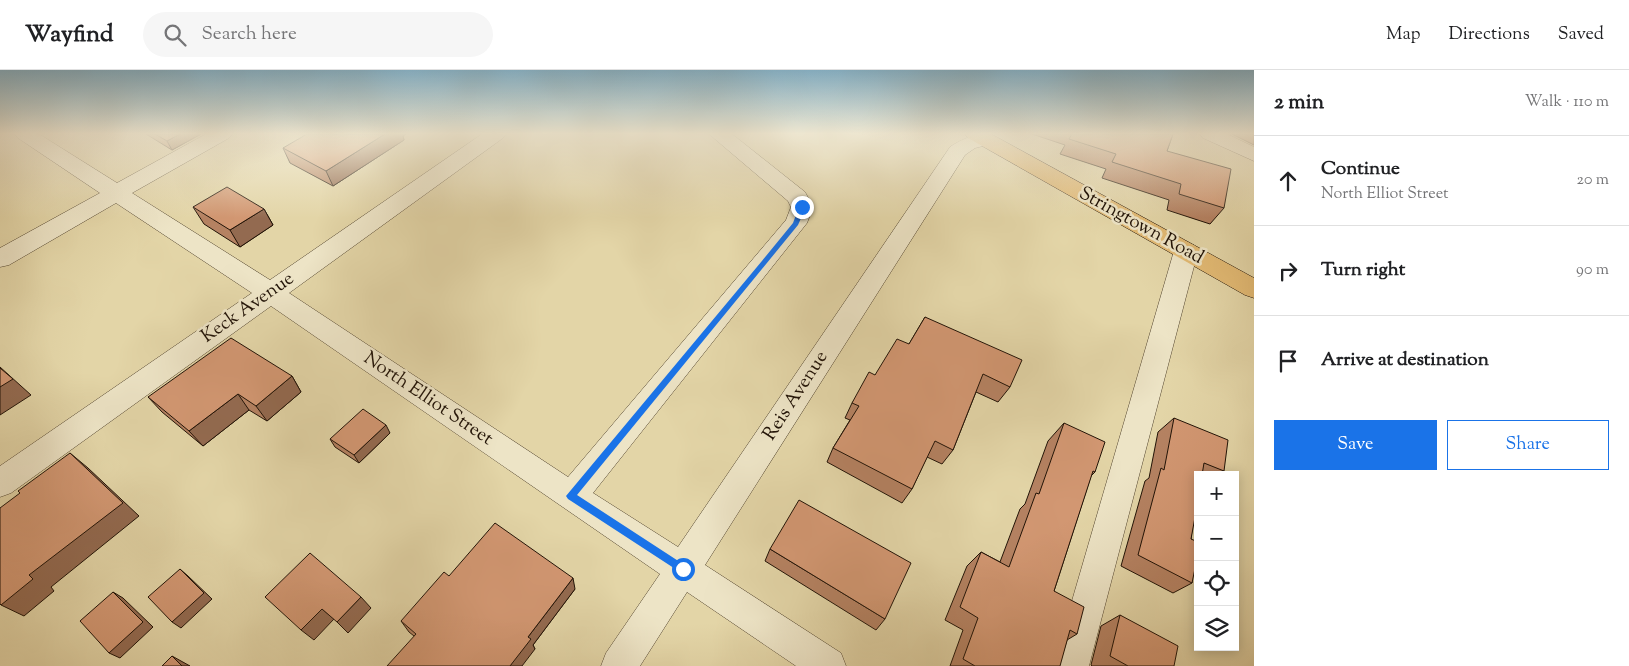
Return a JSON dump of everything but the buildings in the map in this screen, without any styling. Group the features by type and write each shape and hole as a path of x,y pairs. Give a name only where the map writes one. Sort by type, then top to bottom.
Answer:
{"main road":[{"name":"Stringtown Road","path":"1024,162 1254,289"}],"street":[{"name":"North Elliot Street","path":"67,162 271,293 571,496 828,666"},
{"path":"0,259 170,162"},
{"name":"Keck Avenue","path":"0,483 457,162"},
{"path":"571,496 796,223 802,207 797,197 753,162"},
{"name":"Reis Avenue","path":"619,666 950,162"},
{"path":"1071,666 1186,251"}],"route":[{"path":"683,569 571,496 796,223 802,207"}]}
